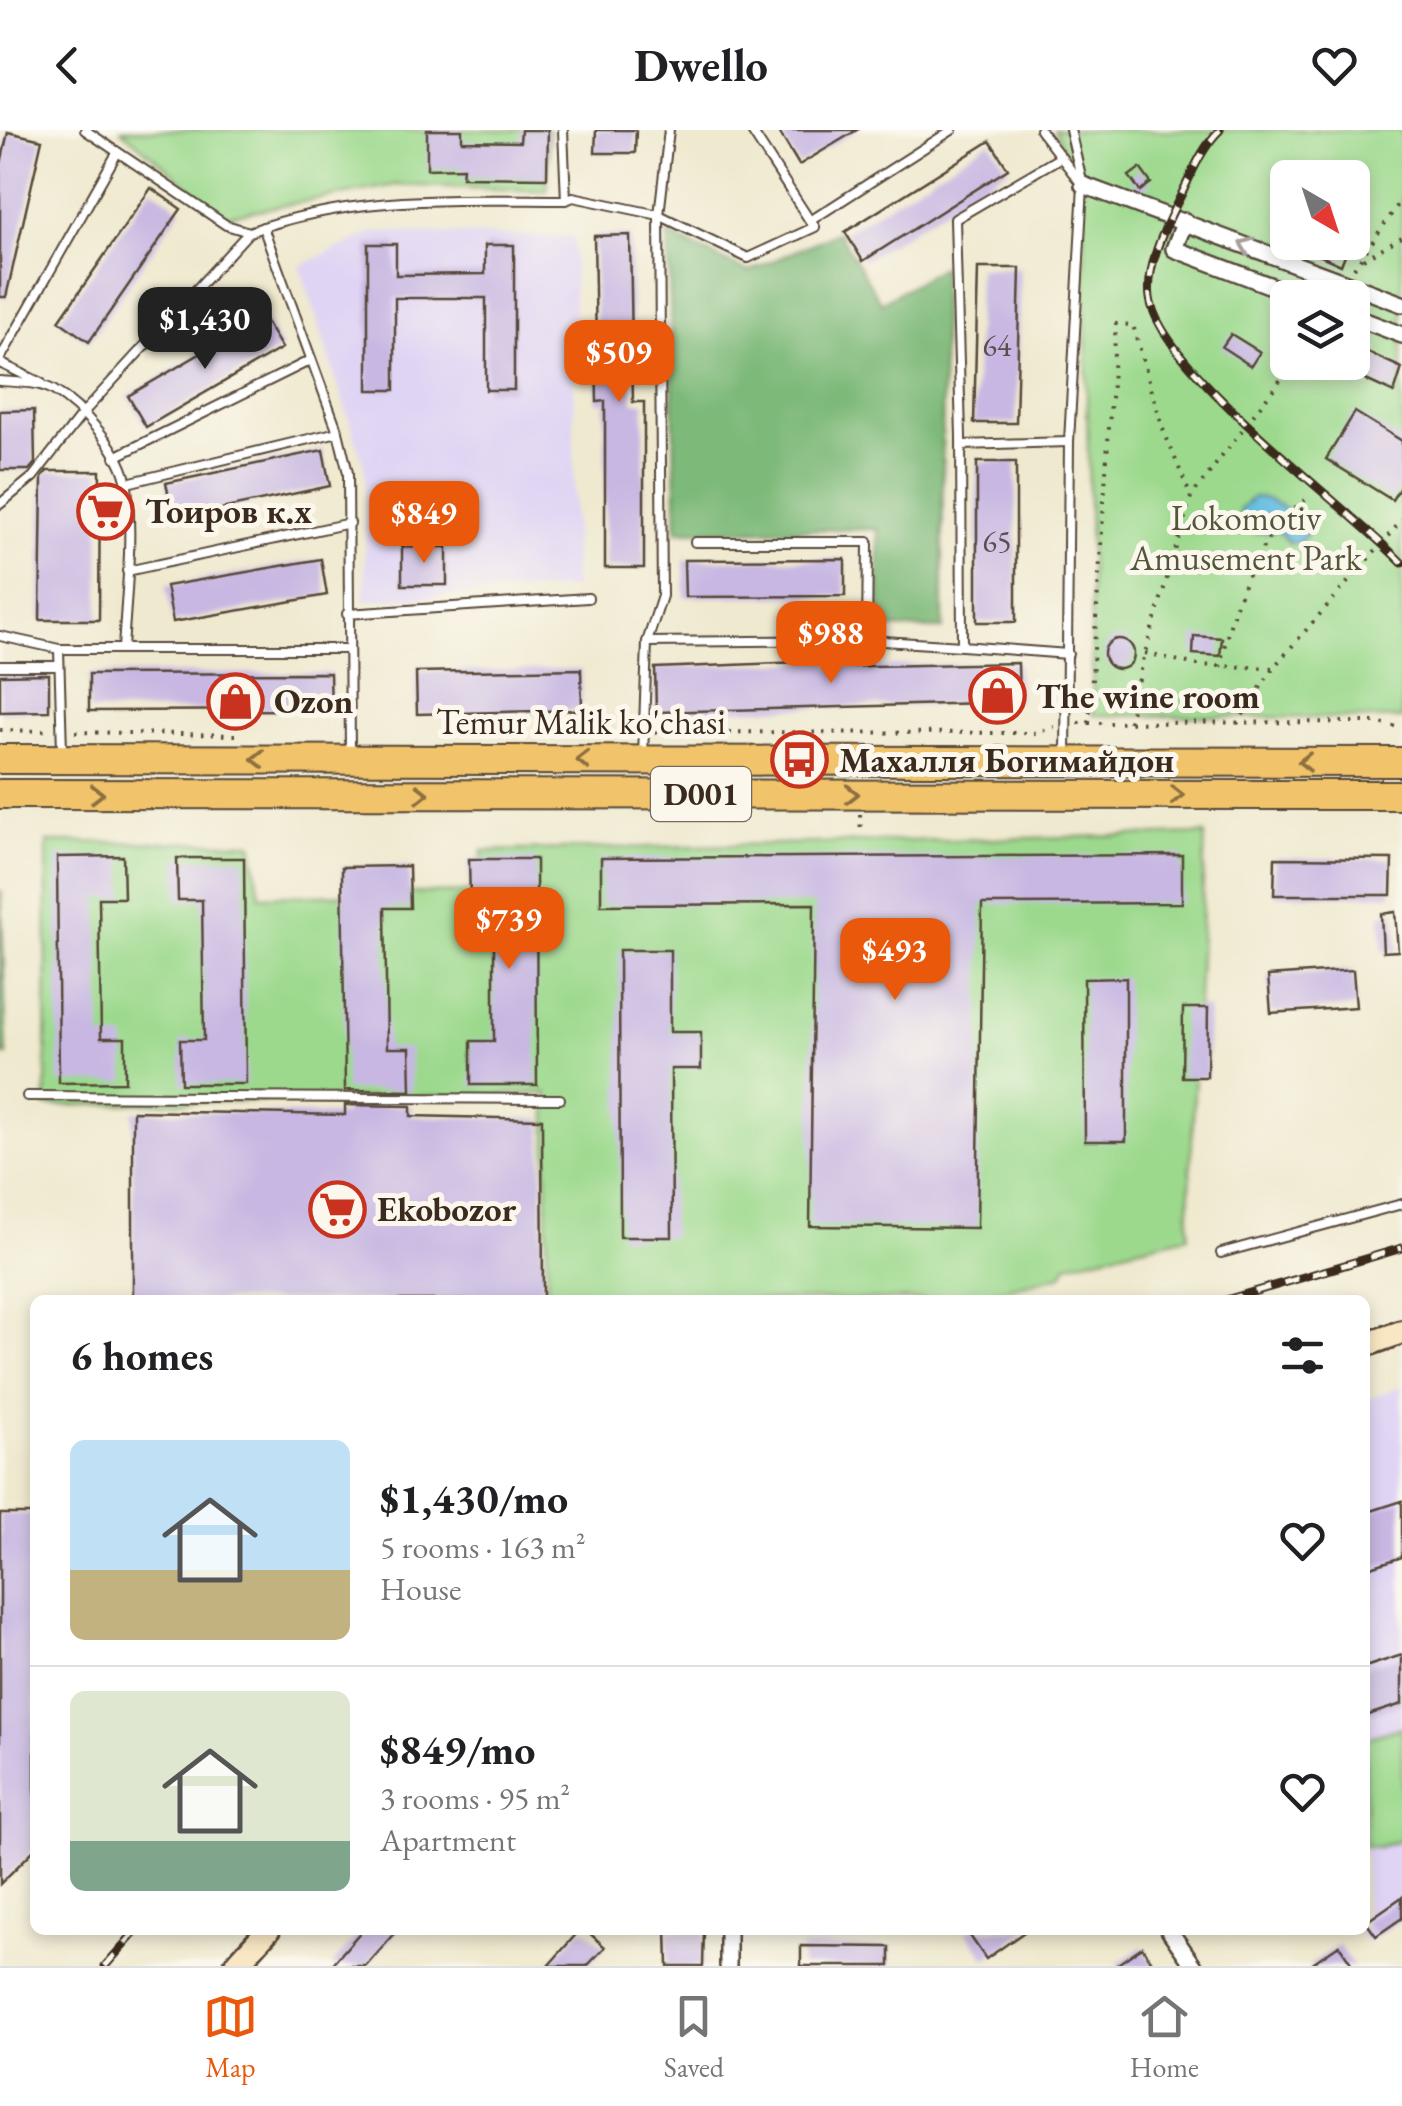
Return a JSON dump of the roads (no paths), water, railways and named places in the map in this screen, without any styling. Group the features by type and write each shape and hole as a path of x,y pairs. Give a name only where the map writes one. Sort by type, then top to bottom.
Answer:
{"highway":[{"name":"Temur Malik ko'chasi","path":"0,759 62,745 350,760 643,746 776,760 1402,762"},
{"path":"774,794 776,760"},
{"path":"944,794 945,760"},
{"name":"Temur Malik ko'chasi","path":"0,794 1402,795"}],"main road":[{"path":"1370,1342 1402,1332"},
{"path":"1370,1356 1402,1346"},
{"path":"225,1966 253,1935"},
{"path":"235,1966 263,1935"}],"street":[{"path":"1083,185 1402,304"},
{"path":"1185,222 1174,249 1270,285"},
{"path":"1370,322 1402,334"},
{"path":"728,1935 728,1966"},
{"path":"1172,1935 1194,1966"}],"lane":[{"path":"85,130 226,225 250,232"},
{"path":"563,130 566,200"},
{"path":"643,746 647,642 662,596 659,216 669,130"},
{"path":"0,504 33,477 83,413 250,232 366,204 573,197 659,216 748,258 815,227 751,130"},
{"path":"810,220 952,130"},
{"path":"1040,130 1083,185"},
{"path":"1066,761 1069,442 1083,185 1070,130"},
{"path":"117,153 0,361 50,388 83,413 115,456 127,484 122,649"},
{"path":"962,646 962,445 955,220 1062,157"},
{"path":"263,227 338,432 348,473 350,760"},
{"path":"115,456 311,360"},
{"path":"0,381 50,388"},
{"path":"127,484 338,432"},
{"path":"962,445 1069,442"},
{"path":"127,571 350,523"},
{"path":"695,542 868,542 867,640"},
{"path":"347,614 588,598"},
{"path":"0,636 59,649 347,649"},
{"path":"647,642 867,640 1068,654"},
{"path":"59,649 62,745"},
{"path":"0,666 60,666"},
{"path":"27,1096 560,1099"},
{"path":"1221,1253 1402,1204"}],"water":[{"path":"1253,497 1276,503 1292,514 1307,533 1301,541 1290,543 1278,531 1257,533 1247,529 1240,510"}],"railway":[{"path":"1220,130 1196,165 1153,261 1150,298 1161,327 1220,398 1402,563"},
{"path":"1243,1295 1402,1248"},
{"path":"105,1966 133,1935"}],"place":[{"name":"Тоиров к.х","path":"106,511"},
{"name":"The wine room","path":"997,696"},
{"name":"Ozon","path":"235,701"},
{"name":"Махалля Богимайдон","path":"800,760"},
{"name":"Ekobozor","path":"338,1209"}],"park label":[{"name":"Lokomotiv Amusement Park","path":"1246,538"}]}
